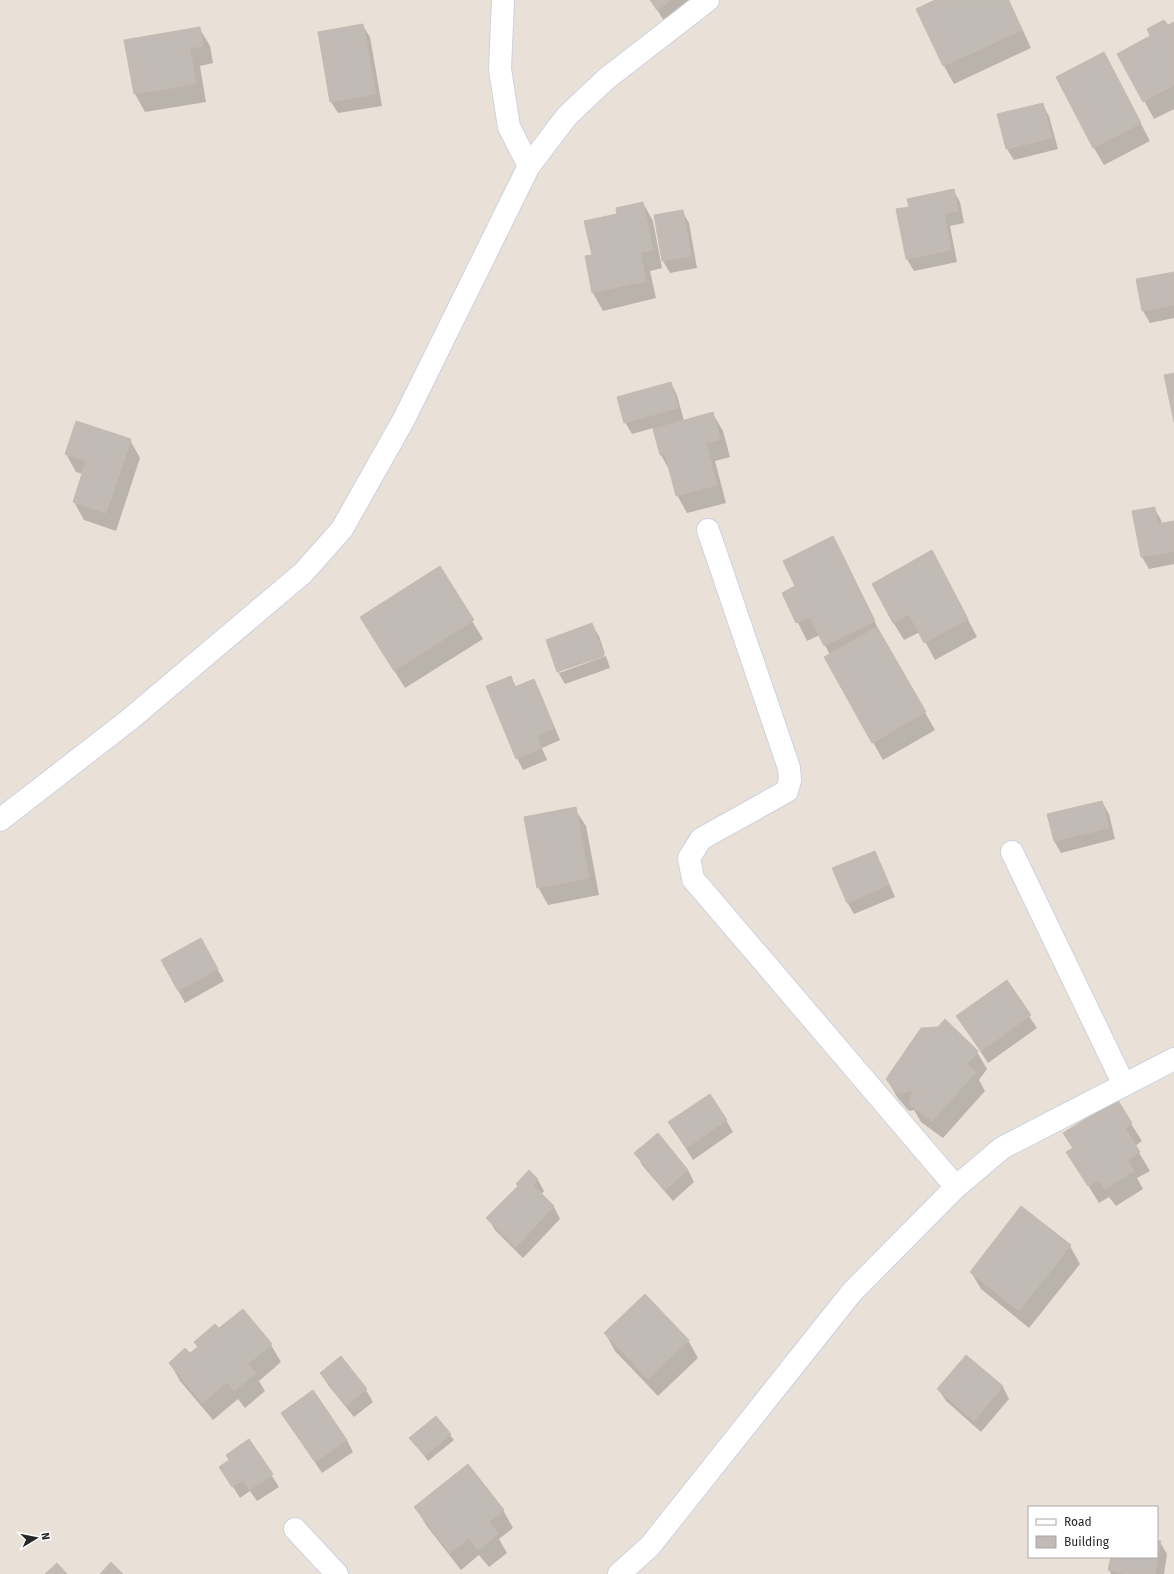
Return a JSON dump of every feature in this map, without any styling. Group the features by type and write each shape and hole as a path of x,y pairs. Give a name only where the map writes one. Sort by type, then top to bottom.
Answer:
{"street":[{"path":"503,0 500,69 509,127 529,166"},
{"path":"0,820 129,720 303,573 342,529 404,419 529,166 568,116 606,80 708,0"},
{"path":"708,530 789,768 790,780 787,791 702,839 689,858 693,878 956,1187"},
{"path":"1012,852 1124,1085"},
{"path":"619,1574 650,1546 852,1292 956,1187 1002,1148 1174,1059"},
{"path":"295,1528 337,1574"}],"building":[{"path":"650,0 671,0 657,10"},
{"path":"935,0 1008,0 1022,30 943,66 916,9"},
{"path":"1164,20 1168,25 1174,22 1174,85 1143,102 1117,54 1150,36 1147,29"},
{"path":"363,24 376,94 330,102 318,32"},
{"path":"200,27 203,46 190,48 196,84 134,94 124,40"},
{"path":"1104,52 1141,123 1093,148 1056,77"},
{"path":"1043,103 1052,138 1006,149 997,114"},
{"path":"954,189 958,211 944,214 951,250 906,259 896,209 909,207 907,199"},
{"path":"643,202 653,250 640,253 646,281 592,293 585,256 592,255 584,221 617,214 616,208"},
{"path":"683,210 691,256 662,261 654,215"},
{"path":"1174,272 1174,305 1142,311 1136,279"},
{"path":"1174,373 1174,422 1164,375"},
{"path":"671,382 678,408 624,423 617,397"},
{"path":"713,412 720,439 706,443 717,485 676,496 665,454 660,455 653,429"},
{"path":"76,421 131,439 106,513 73,502 86,461 65,454"},
{"path":"1155,507 1157,524 1174,521 1174,551 1141,557 1132,511"},
{"path":"833,536 875,621 824,646 810,617 796,623 782,593 795,586 783,561"},
{"path":"932,550 968,619 924,643 909,614 893,623 872,584"},
{"path":"440,566 474,620 394,671 360,617"},
{"path":"592,623 604,656 557,672 546,640"},
{"path":"877,627 926,712 872,743 824,657"},
{"path":"511,676 515,687 534,679 554,728 537,736 541,748 516,759 486,686"},
{"path":"1102,801 1109,828 1054,841 1047,814"},
{"path":"576,807 589,878 537,888 524,817"},
{"path":"875,851 889,885 847,903 832,868"},
{"path":"201,938 218,969 178,991 161,960"},
{"path":"1007,980 1031,1015 981,1051 956,1016"},
{"path":"945,1019 978,1051 967,1064 976,1072 932,1121 909,1104 913,1090 898,1094 886,1079 921,1028 938,1027"},
{"path":"710,1094 727,1120 686,1148 668,1122"},
{"path":"1117,1099 1132,1123 1125,1128 1140,1152 1128,1160 1134,1171 1105,1189 1098,1180 1088,1186 1066,1152 1073,1148 1063,1133"},
{"path":"658,1133 688,1170 665,1190 634,1153"},
{"path":"529,1170 538,1179 533,1185 554,1206 516,1247 486,1218 518,1186 516,1184"},
{"path":"1021,1206 1071,1245 1019,1311 970,1272"},
{"path":"645,1294 689,1340 648,1379 604,1333"},
{"path":"243,1309 272,1344 248,1364 256,1373 234,1391 227,1382 202,1403 169,1363 185,1348 190,1353 198,1347 194,1342 215,1324 219,1328"},
{"path":"966,1355 1003,1386 974,1421 937,1389"},
{"path":"341,1356 367,1389 346,1406 320,1373"},
{"path":"313,1390 347,1440 315,1462 281,1413"},
{"path":"436,1416 451,1434 425,1456 409,1438"},
{"path":"249,1439 273,1474 249,1490 243,1480 232,1487 219,1467 229,1460 226,1455"},
{"path":"468,1464 504,1510 489,1522 498,1534 478,1550 469,1538 450,1553 414,1507"},
{"path":"1158,1541 1161,1541 1158,1558"},
{"path":"1111,1558 1158,1558 1155,1574 1126,1574 1108,1570"},
{"path":"111,1562 123,1574 100,1574"},
{"path":"57,1563 67,1574 45,1574"}]}
